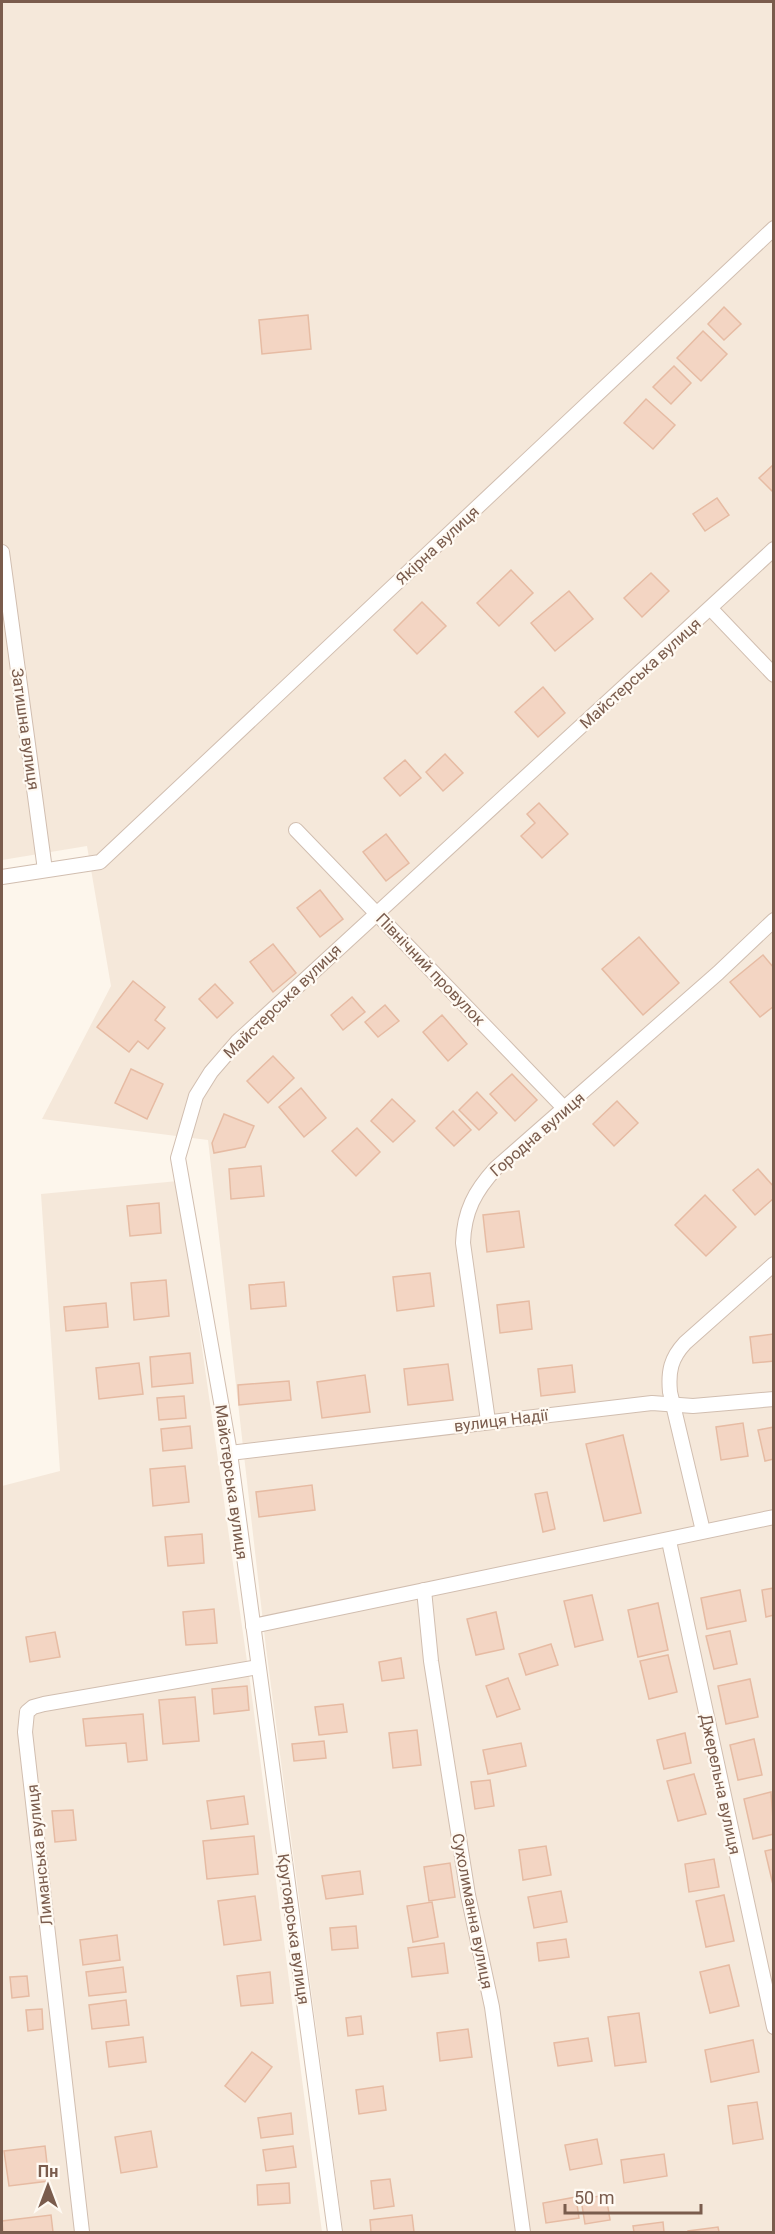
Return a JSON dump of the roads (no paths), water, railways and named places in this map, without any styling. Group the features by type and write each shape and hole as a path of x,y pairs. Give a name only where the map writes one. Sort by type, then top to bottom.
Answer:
{"street":[{"name":"Якірна вулиця","path":"45,870 100,862 774,228"},
{"name":"Майстерська вулиця","path":"253,1626 230,1453 178,1158 196,1096 211,1072 237,1042 375,912 711,609 774,549"},
{"name":"Затишна вулиця","path":"2,552 45,870"},
{"path":"711,609 774,675"},
{"name":"Північний провулок","path":"296,830 565,1109"},
{"path":"2,877 45,870"},
{"name":"Городна вулиця","path":"488,1421 463,1243 468,1206 484,1181 774,921"},
{"path":"703,1531 672,1403 669,1378 676,1353 774,1264"},
{"name":"вулиця Надії","path":"230,1453 488,1421 672,1403 693,1406 774,1399"},
{"path":"253,1626 669,1541 703,1531 774,1517"},
{"name":"Джерельна вулиця","path":"669,1541 774,2027"},
{"name":"Сухолиманна вулиця","path":"424,1590 431,1661 468,1894 492,2007 523,2232"},
{"name":"Крутоярська вулиця","path":"253,1626 335,2232"},
{"name":"Лиманська вулиця","path":"82,2232 25,1732 27,1712 33,1707 44,1704 258,1667"}]}
